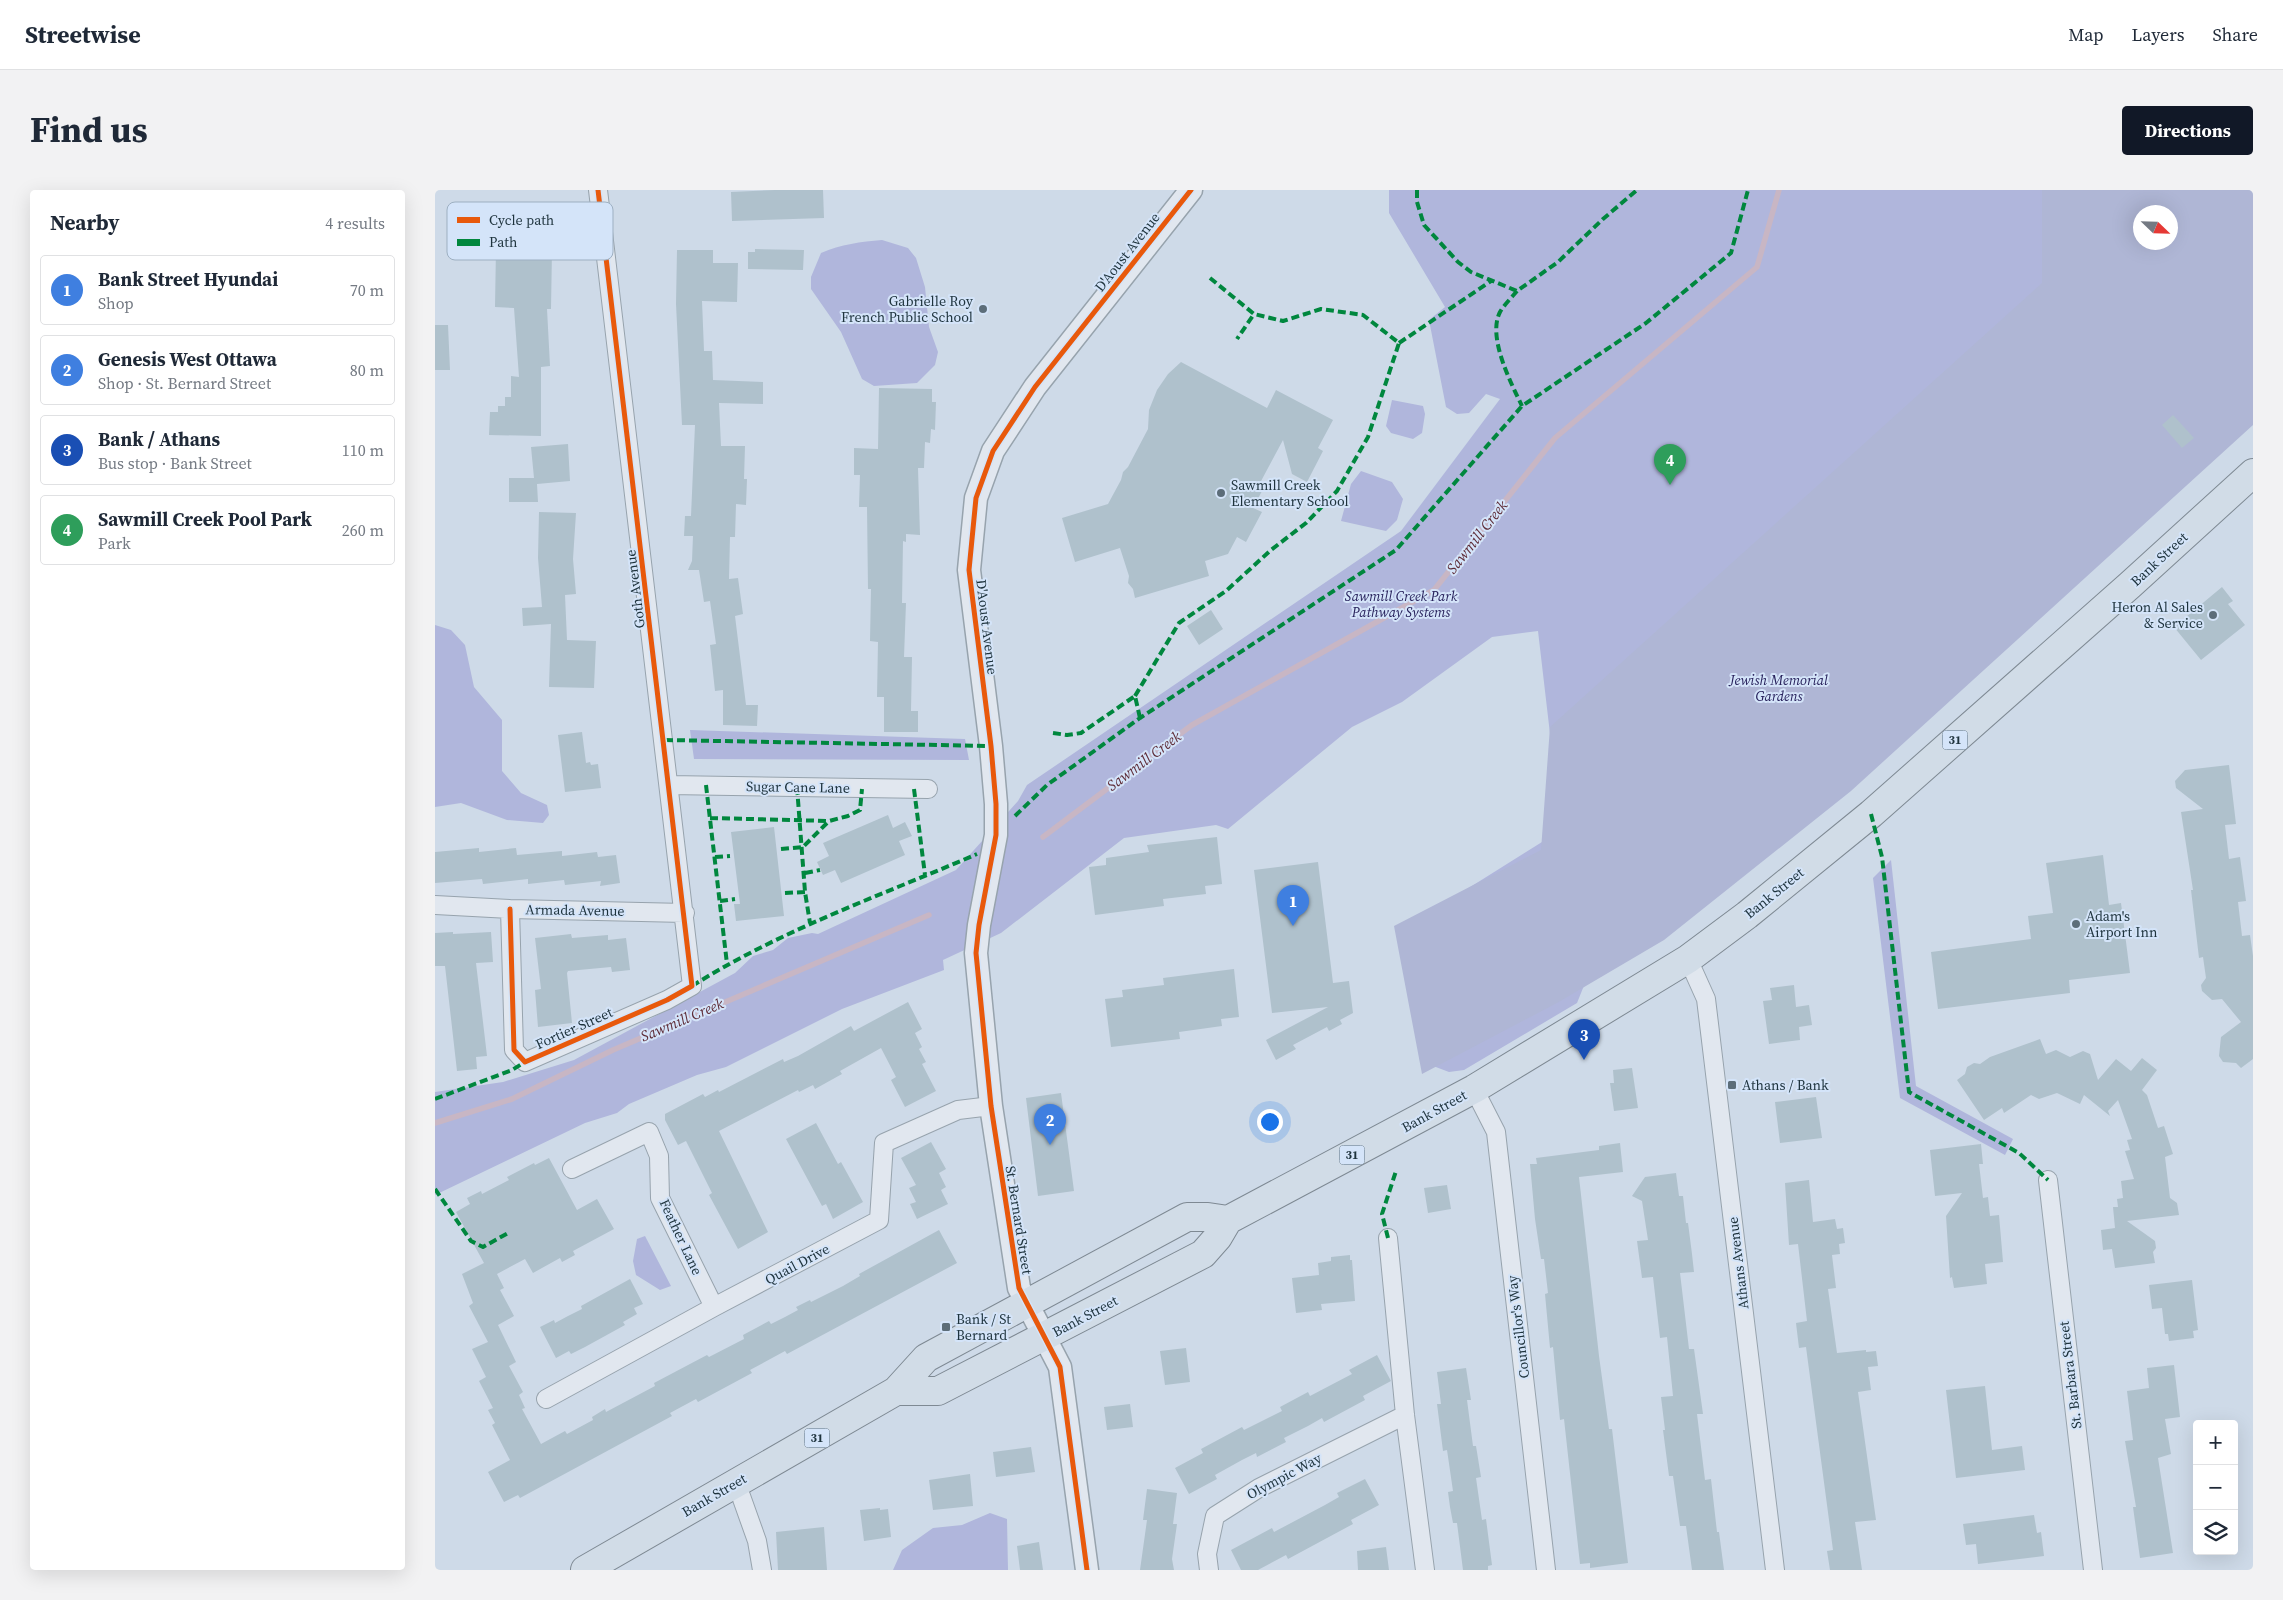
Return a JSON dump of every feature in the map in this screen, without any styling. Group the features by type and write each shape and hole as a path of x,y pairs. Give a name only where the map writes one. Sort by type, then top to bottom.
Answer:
{"main road":[{"name":"Bank Street","path":"896,1391 938,1391 1203,1254 1218,1237 1229,1220 1474,1089 1688,959 1747,915 1871,814 2130,586 2253,473"},
{"name":"Bank Street","path":"585,1570 737,1482 811,1442 896,1391 926,1358 1028,1305 1187,1217 1229,1220"}],"street":[{"name":"D'Aoust Avenue","path":"976,953 979,925 997,835 992,754 969,570 976,498 993,451 1035,387 1191,190"},
{"name":"Goth Avenue","path":"605,260 685,913 692,986"},
{"name":"Sugar Cane Lane","path":"669,785 928,789"},
{"name":"Armada Avenue","path":"435,905 510,909 685,913"},
{"name":"Fortier Street","path":"510,909 514,1050 525,1062 667,1000 692,986"},
{"name":"St. Bernard Street","path":"976,953 991,1106 1015,1275 1019,1288 1060,1367 1087,1570"},
{"name":"Athans Avenue","path":"1688,959 1706,999 1775,1570"},
{"name":"Councillor's Way","path":"1474,1089 1496,1132 1546,1570"},
{"name":"Quail Drive","path":"547,1399 714,1307 879,1220 884,1143 958,1110 991,1106"},
{"name":"Feather Lane","path":"572,1169 649,1132 659,1156 660,1198 714,1307"},
{"name":"St. Barbara Street","path":"2048,1180 2093,1570"},
{"path":"1388,1238 1405,1415 1425,1570"},
{"name":"Olympic Way","path":"1209,1570 1207,1554 1215,1516 1259,1488 1405,1415"},
{"path":"737,1482 757,1541 762,1570"}],"green space":[{"name":"Sawmill Creek Park Pathway Systems","path":"1389,190 2058,190 2046,310 1587,978 1577,1003 1464,1070 1449,1072 1420,1061 1413,923 1550,837 1559,811 1538,631 1492,637 1402,702 1352,727 1228,829 1216,825 1124,838 1001,933 943,960 944,970 842,1009 726,1067 697,1075 629,1104 617,1113 585,1123 435,1195 435,1092 503,1082 574,1060 735,973 753,956 773,950 788,938 812,933 818,934 956,870 1018,801 1027,785 1401,531 1500,399 1486,394 1469,413 1457,414 1446,407 1429,320 1445,307 1389,213"},
{"name":"Jewish Memorial Gardens","path":"2042,190 2253,190 2253,425 1851,791 1664,940 1557,1003 1422,1074 1394,926 1541,850 1550,727 2042,283"},
{"path":"882,240 908,248 916,258 925,287 929,327 938,352 935,365 917,383 874,386 862,379 841,332 811,289 811,277 821,253 844,245"},
{"path":"1392,400 1423,406 1425,414 1422,433 1413,439 1391,433 1386,426"},
{"path":"1361,471 1392,482 1403,499 1397,520 1386,531 1341,521 1351,484"},
{"path":"435,625 451,630 465,645 474,687 502,720 502,771 521,793 547,805 549,815 543,823 507,820 461,803 435,807"},
{"path":"690,730 965,739 969,760 694,759"},
{"path":"1891,860 1916,1086 2013,1139 2005,1155 1900,1098 1873,878"},
{"path":"645,1236 671,1286 660,1290 636,1275 633,1261 637,1239"},
{"path":"990,1513 1007,1519 1008,1570 893,1570 902,1550 933,1528 962,1525"}],"building":[{"path":"823,190 824,218 732,221 731,192"},
{"path":"755,249 804,250 803,270 748,269 748,252 755,252"},
{"path":"677,250 713,250 713,263 738,263 737,302 702,301 704,351 712,351 713,380 763,382 763,404 719,403 721,446 745,446 744,479 747,479 746,505 736,504 735,537 730,537 729,579 738,578 743,614 735,616 746,705 758,705 757,726 723,725 723,690 715,691 710,645 716,644 710,601 704,602 699,570 688,570 692,561 693,536 684,536 685,516 691,516 695,425 682,425 676,304"},
{"path":"496,260 552,260 551,309 547,309 550,366 541,367 541,436 489,435 490,412 498,412 498,406 505,406 505,397 511,397 511,376 519,377 514,308 495,307"},
{"path":"435,325 448,325 450,370 435,370"},
{"path":"1181,362 1267,408 1276,390 1333,420 1318,448 1323,451 1307,482 1292,474 1283,440 1260,483 1262,491 1253,508 1262,512 1246,542 1237,537 1228,554 1205,561 1209,576 1135,598 1133,589 1128,583 1129,576 1120,548 1075,562 1062,518 1108,504 1121,480 1123,472 1128,467 1148,429 1149,410 1157,390 1168,374"},
{"path":"879,388 932,389 932,402 936,402 935,430 931,429 930,443 925,442 924,468 918,468 920,535 906,534 906,542 903,541 902,603 906,603 904,657 912,657 911,711 918,711 918,732 884,732 884,697 877,697 878,642 870,641 871,589 868,589 867,507 859,507 860,475 854,475 854,448 878,449"},
{"path":"2173,415 2194,438 2182,448 2162,425"},
{"path":"568,444 570,481 537,484 538,502 509,502 509,478 534,478 531,447"},
{"path":"539,512 576,513 573,559 576,594 565,595 567,640 596,641 594,688 549,687 551,624 523,626 522,608 542,607 538,558"},
{"name":"Heron Al Sales & Service","path":"2222,587 2233,601 2228,604 2245,625 2201,660 2174,627"},
{"path":"1211,610 1223,629 1199,645 1187,626"},
{"path":"582,732 586,763 590,762 591,765 598,764 601,788 565,792 558,735"},
{"path":"2229,765 2236,824 2225,825 2229,859 2240,857 2246,901 2238,902 2242,936 2250,935 2253,956 2253,1059 2241,1068 2236,1063 2223,1062 2219,1056 2221,1037 2241,1022 2222,999 2212,1000 2202,991 2201,985 2206,978 2203,957 2199,958 2191,890 2193,890 2181,812 2203,809 2176,788 2175,781 2185,770"},
{"path":"888,815 893,828 905,822 912,836 899,841 905,855 841,883 835,870 823,875 817,862 829,856 823,843"},
{"path":"774,827 784,916 736,921 734,904 740,904 731,832"},
{"path":"1217,837 1222,884 1205,886 1206,894 1163,899 1164,906 1095,915 1089,867 1106,865 1106,858 1149,852 1147,845"},
{"path":"479,848 479,852 516,848 517,855 562,851 562,856 597,852 598,857 616,855 620,883 600,886 601,881 565,885 564,880 528,884 528,879 483,884 482,879 435,883 435,852"},
{"name":"Adam's Airport Inn","path":"2103,855 2109,905 2121,903 2130,973 2069,980 2070,993 1938,1009 1931,952 2031,939 2028,916 2053,913 2046,863"},
{"path":"1318,862 1333,983 1349,981 1353,1013 1340,1020 1342,1024 1329,1031 1327,1027 1293,1045 1296,1049 1276,1060 1266,1040 1328,1007 1272,1013 1254,870"},
{"path":"453,932 453,934 491,932 493,962 476,963 487,1056 476,1057 477,1069 457,1071 445,966 435,966 435,933"},
{"path":"571,934 572,938 608,935 608,940 626,938 630,970 612,972 611,967 568,971 572,1023 538,1027 535,990 541,989 535,938"},
{"path":"1234,969 1239,1017 1221,1019 1222,1026 1179,1032 1180,1039 1111,1047 1105,999 1123,997 1122,990 1164,985 1163,978"},
{"path":"1794,985 1796,1007 1809,1005 1812,1025 1799,1027 1800,1040 1769,1044 1763,1001 1772,1000 1770,988"},
{"path":"908,1002 922,1029 915,1033 922,1047 919,1049 926,1062 922,1064 936,1091 905,1107 891,1080 896,1077 881,1048 840,1071 842,1074 815,1089 813,1085 799,1092 798,1090 719,1131 768,1232 738,1249 709,1195 712,1193 686,1141 678,1145 665,1120 665,1114 703,1094 705,1097 718,1090 719,1092 783,1059 784,1062 798,1056 851,1026 854,1031"},
{"path":"2040,1039 2046,1054 2056,1050 2070,1057 2083,1051 2090,1054 2098,1080 2116,1059 2131,1071 2142,1058 2157,1070 2142,1090 2147,1095 2158,1128 2164,1126 2173,1154 2165,1157 2170,1198 2177,1203 2179,1215 2127,1221 2155,1241 2156,1248 2153,1252 2155,1263 2115,1268 2112,1249 2103,1250 2101,1230 2115,1228 2113,1207 2118,1207 2117,1199 2123,1198 2121,1181 2134,1179 2125,1151 2130,1150 2127,1140 2132,1139 2118,1100 2108,1111 2110,1116 2084,1095 2080,1104 2057,1093 2039,1099 2031,1095 2004,1113 2002,1108 1984,1120 1957,1080 1965,1074 1967,1067 1974,1063 1980,1064 1990,1057"},
{"path":"1632,1068 1638,1108 1614,1111 1610,1083 1614,1083 1613,1070"},
{"path":"1061,1093 1074,1191 1038,1196 1026,1098"},
{"path":"1816,1097 1822,1138 1780,1143 1775,1102"},
{"path":"816,1123 838,1164 841,1162 863,1202 833,1219 826,1204 822,1206 786,1139"},
{"path":"931,1142 946,1169 939,1173 946,1187 941,1190 948,1204 917,1219 910,1204 916,1202 909,1188 916,1185 901,1158"},
{"path":"1620,1143 1623,1172 1579,1177 1599,1356 1609,1429 1612,1429 1628,1563 1590,1568 1590,1563 1580,1564 1564,1419 1560,1420 1553,1347 1550,1348 1545,1294 1548,1293 1544,1259 1541,1259 1535,1219 1530,1164 1537,1164 1536,1158 1599,1150 1599,1146"},
{"path":"1981,1144 1983,1164 1979,1164 1983,1198 1988,1197 1990,1216 1999,1215 2003,1262 1985,1264 1987,1284 1954,1288 1952,1277 1950,1278 1946,1216 1962,1193 1935,1196 1930,1150"},
{"path":"549,1158 577,1210 597,1199 614,1229 573,1251 575,1255 562,1262 560,1258 533,1273 525,1259 497,1274 504,1288 500,1290 514,1316 498,1325 516,1362 509,1366 523,1392 519,1395 525,1408 522,1409 541,1444 565,1431 567,1434 593,1420 592,1417 605,1409 606,1412 655,1386 654,1383 707,1355 709,1357 744,1339 743,1335 769,1321 771,1324 798,1310 796,1307 810,1300 811,1302 843,1286 860,1276 859,1274 939,1230 957,1263 787,1354 785,1351 750,1370 752,1373 698,1402 696,1399 670,1413 672,1416 520,1498 518,1495 504,1502 488,1472 510,1460 492,1425 495,1423 488,1410 493,1408 479,1381 486,1377 472,1349 488,1342 469,1306 473,1303 462,1274 484,1263 456,1212 470,1204 467,1198 481,1191 482,1194 509,1180 507,1177 534,1163 535,1165"},
{"path":"1676,1173 1679,1196 1683,1196 1686,1223 1688,1223 1694,1272 1680,1273 1689,1349 1694,1349 1703,1414 1697,1414 1705,1480 1711,1479 1717,1532 1719,1532 1724,1570 1692,1570 1686,1526 1680,1526 1673,1476 1669,1476 1663,1430 1665,1430 1661,1397 1673,1396 1667,1337 1660,1338 1653,1277 1642,1278 1637,1241 1648,1240 1642,1201 1632,1196 1645,1177"},
{"path":"1809,1180 1813,1222 1835,1219 1837,1229 1843,1228 1845,1243 1839,1244 1840,1254 1832,1255 1836,1288 1828,1289 1837,1353 1866,1350 1866,1352 1876,1351 1878,1366 1868,1367 1871,1390 1858,1392 1876,1520 1855,1522 1862,1570 1830,1570 1827,1551 1833,1550 1806,1347 1799,1348 1796,1323 1807,1321 1798,1244 1789,1245 1785,1183"},
{"path":"1447,1185 1451,1209 1428,1213 1424,1188"},
{"path":"1350,1255 1355,1301 1321,1304 1322,1310 1296,1313 1292,1278 1319,1275 1318,1263 1331,1261 1331,1257"},
{"path":"630,1279 643,1304 634,1308 637,1314 623,1322 625,1325 585,1347 571,1354 569,1351 556,1358 540,1327 554,1320 555,1323 582,1309 581,1306"},
{"path":"2192,1280 2198,1330 2193,1331 2194,1338 2169,1341 2168,1334 2165,1334 2162,1308 2152,1309 2149,1285"},
{"path":"1186,1348 1190,1382 1165,1385 1160,1351"},
{"path":"1377,1355 1391,1381 1363,1396 1365,1400 1324,1422 1322,1418 1284,1438 1286,1442 1257,1457 1256,1453 1215,1475 1217,1479 1189,1494 1175,1468 1203,1453 1201,1449 1242,1427 1244,1430 1282,1411 1280,1407 1308,1392 1310,1396 1352,1374 1349,1370"},
{"path":"2174,1365 2180,1417 2165,1419 2171,1454 2158,1458 2173,1553 2140,1558 2133,1507 2136,1507 2125,1441 2133,1440 2127,1391 2149,1388 2147,1368"},
{"path":"1466,1368 1471,1400 1467,1400 1473,1446 1476,1446 1481,1477 1476,1478 1482,1520 1486,1519 1492,1565 1488,1566 1488,1570 1463,1570 1457,1523 1453,1523 1450,1507 1448,1492 1453,1491 1447,1450 1443,1451 1437,1404 1441,1404 1437,1372"},
{"path":"1985,1386 1992,1450 2022,1446 2025,1470 1956,1478 1946,1390"},
{"path":"1130,1404 1133,1427 1107,1430 1104,1407"},
{"path":"1031,1447 1035,1472 996,1477 993,1452"},
{"path":"970,1474 973,1506 933,1510 929,1480"},
{"path":"1365,1479 1379,1505 1351,1520 1353,1524 1288,1559 1286,1555 1258,1570 1241,1570 1231,1550 1272,1528 1274,1532 1325,1505 1339,1497 1337,1493"},
{"path":"1147,1489 1177,1493 1173,1524 1177,1524 1172,1559 1174,1570 1140,1570 1147,1520 1143,1520"},
{"path":"880,1508 880,1510 888,1509 891,1537 864,1541 860,1510"},
{"path":"2034,1515 2037,1533 2041,1532 2044,1556 1978,1564 1976,1544 1966,1545 1963,1524"},
{"path":"824,1527 827,1570 778,1570 776,1532"},
{"path":"1039,1542 1043,1570 1020,1570 1017,1546"},
{"path":"1386,1547 1389,1570 1358,1570 1357,1551"}],"waterway":[{"name":"Sawmill Creek","path":"1043,837 1192,725 1434,590 1555,438 1757,267 1779,190"},
{"name":"Sawmill Creek","path":"435,1123 512,1099 613,1050 929,915"}],"marked path":[{"path":"1417,190 1417,202 1424,225 1458,262 1471,272 1517,291 1558,262 1637,190"},
{"path":"1015,816 1047,785 1140,718 1396,550 1522,406 1646,323 1731,253 1748,190"},
{"path":"1210,278 1254,314 1237,339"},
{"path":"1399,343 1491,281"},
{"path":"1517,291 1500,312 1496,334 1502,360 1522,406"},
{"path":"1135,696 1179,623 1226,591 1271,550 1306,523 1337,491 1368,437 1399,343 1363,315 1321,309 1283,321 1254,314"},
{"path":"1053,733 1067,735 1081,733 1135,696 1140,718"},
{"path":"665,740 991,746"},
{"path":"706,785 727,964"},
{"path":"797,787 805,892 810,923"},
{"path":"781,849 803,847 829,821 848,816 860,810 862,789"},
{"path":"914,789 925,875"},
{"path":"1871,814 1882,857 1909,1092 2019,1153 2048,1180"},
{"path":"710,818 829,821"},
{"path":"692,986 761,947 797,930 977,854"},
{"path":"715,857 730,856"},
{"path":"805,873 820,870"},
{"path":"785,893 805,892"},
{"path":"720,901 735,899"},
{"path":"435,1099 512,1070 525,1062"},
{"path":"1388,1238 1382,1214 1396,1171"},
{"path":"435,1189 471,1241 483,1247 508,1233"}],"cycle path":[{"path":"598,190 599,202"},
{"path":"1087,1570 1060,1367 1019,1288 991,1106 976,953 979,925 996,835 996,804 991,746 969,570 976,498 993,451 1035,387 1191,190"},
{"path":"510,909 514,1050 525,1062 667,1000 692,986 606,260"}],"place":[{"name":"Gabrielle Roy French Public School","path":"983,309"},
{"name":"Sawmill Creek Pool Park","path":"1670,485"},
{"name":"Sawmill Creek Elementary School","path":"1221,493"},
{"name":"Heron Al Sales & Service","path":"2213,615"},
{"name":"Adam's Airport Inn","path":"2076,924"},
{"name":"Bank Street Hyundai","path":"1293,926"},
{"name":"Bank / Athans","path":"1584,1060"},
{"name":"Athans / Bank","path":"1732,1085"},
{"name":"Genesis West Ottawa","path":"1050,1145"},
{"name":"Bank / St Bernard","path":"946,1327"}]}
